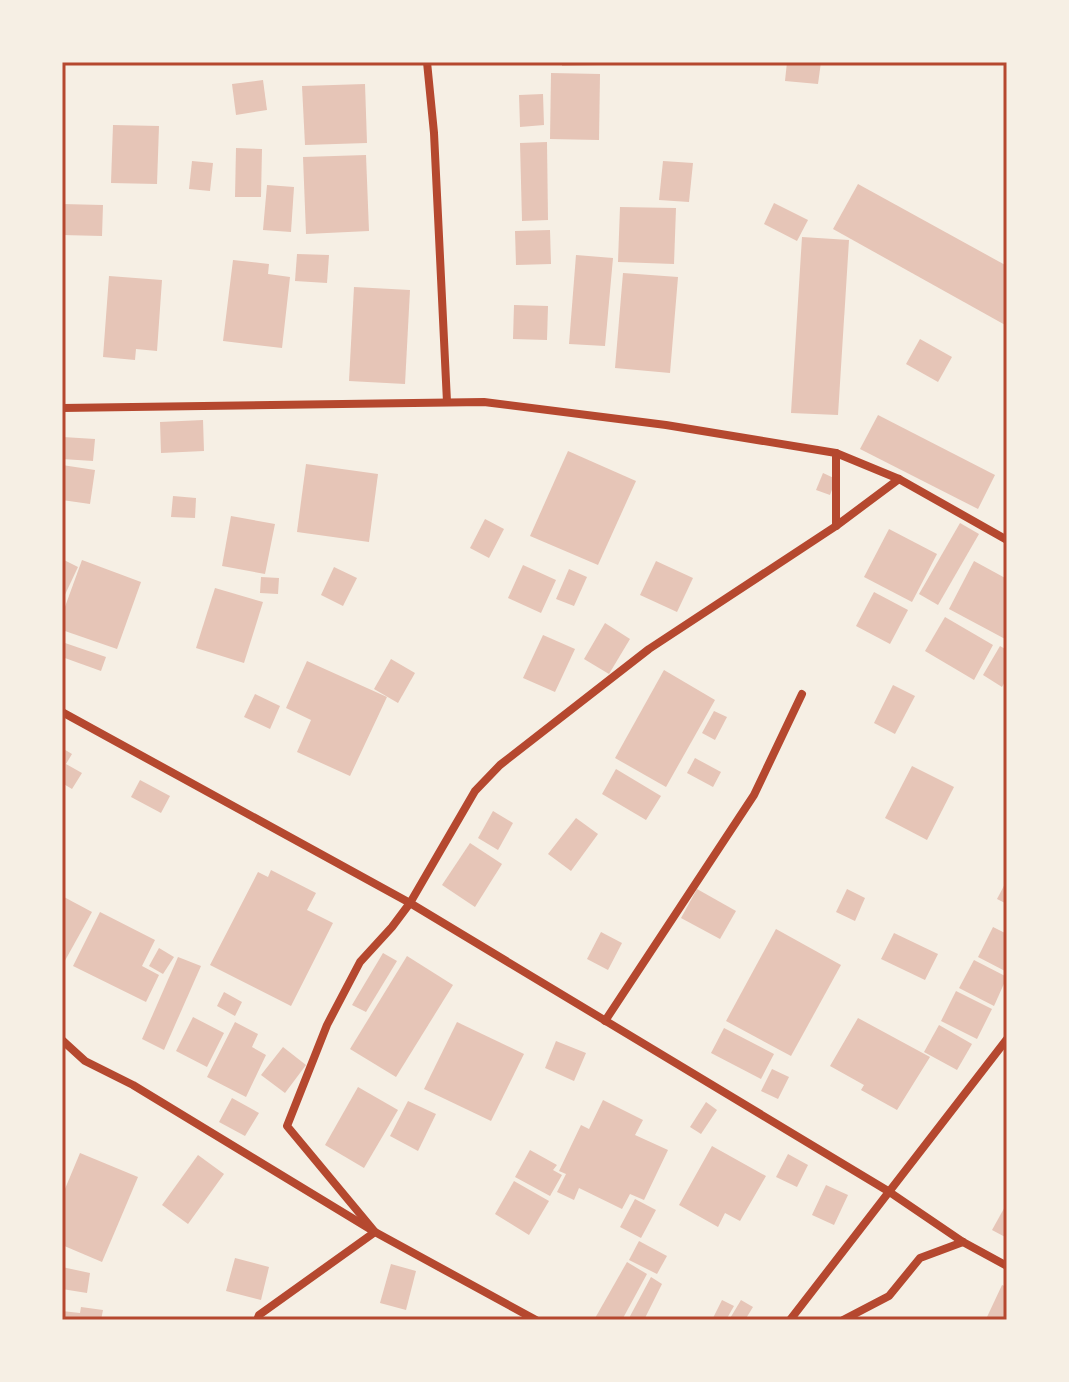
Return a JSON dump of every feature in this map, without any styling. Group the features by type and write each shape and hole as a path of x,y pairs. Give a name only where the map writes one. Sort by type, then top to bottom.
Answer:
{"street":[{"path":"427,62 435,148 447,402"},
{"path":"62,408 447,402 553,409 836,453 899,479 1007,540"},
{"path":"836,453 836,526"},
{"path":"375,1232 287,1126 327,1025 360,962 410,903 475,791 500,765 649,649 836,526 899,479"},
{"path":"605,1021 754,795 802,694"},
{"path":"62,712 410,903 1007,1266"},
{"path":"790,1320 1007,1039"},
{"path":"62,1040 85,1061 133,1085 375,1232 536,1320"},
{"path":"257,1320 259,1315 375,1232"},
{"path":"843,1320 889,1296 920,1258 963,1242"}],"building":[{"path":"562,62 601,62 601,65 562,66"},
{"path":"787,62 821,62 818,84 785,81"},
{"path":"551,73 600,74 599,140 550,139"},
{"path":"263,80 267,110 236,115 232,84"},
{"path":"365,84 367,143 305,145 302,86"},
{"path":"543,94 544,125 520,127 519,95"},
{"path":"113,125 159,126 157,184 111,183"},
{"path":"547,142 548,220 522,221 520,143"},
{"path":"236,148 262,149 261,197 235,197"},
{"path":"366,155 369,231 306,234 303,157"},
{"path":"192,161 213,163 210,191 189,189"},
{"path":"663,161 693,163 689,202 659,200"},
{"path":"858,184 1007,266 1007,326 833,229"},
{"path":"267,185 294,187 291,232 263,230"},
{"path":"774,203 808,220 797,241 764,224"},
{"path":"62,204 103,205 102,236 62,235"},
{"path":"620,207 676,208 674,264 618,262"},
{"path":"550,230 551,264 516,265 515,231"},
{"path":"802,237 849,240 838,415 791,413"},
{"path":"297,254 329,255 327,283 295,281"},
{"path":"576,255 613,258 605,346 569,344"},
{"path":"233,260 269,264 268,274 290,277 282,348 223,341"},
{"path":"623,273 678,277 670,373 615,368"},
{"path":"109,276 162,280 157,351 136,349 135,360 103,357"},
{"path":"354,287 410,290 405,384 349,381"},
{"path":"514,305 548,306 547,340 513,339"},
{"path":"920,339 952,357 938,382 906,364"},
{"path":"878,415 995,475 978,509 860,449"},
{"path":"203,420 204,451 161,453 160,422"},
{"path":"63,437 95,439 93,461 62,459"},
{"path":"568,451 636,481 598,565 530,536"},
{"path":"306,464 378,474 369,542 297,532"},
{"path":"62,465 95,470 90,504 62,500"},
{"path":"823,473 836,479 830,495 816,490"},
{"path":"173,496 196,498 195,518 171,517"},
{"path":"231,516 275,524 265,574 222,566"},
{"path":"485,519 504,529 489,558 470,548"},
{"path":"960,523 979,534 938,605 919,594"},
{"path":"889,529 937,554 912,602 864,577"},
{"path":"62,559 78,567 62,601"},
{"path":"82,560 141,582 117,649 62,630 62,615"},
{"path":"656,561 693,578 677,612 640,595"},
{"path":"974,561 1007,579 1007,640 949,609"},
{"path":"523,565 556,580 541,613 508,598"},
{"path":"334,567 357,578 343,606 321,595"},
{"path":"569,569 587,577 574,606 556,599"},
{"path":"261,577 279,578 278,594 260,593"},
{"path":"215,588 263,602 244,663 196,648"},
{"path":"874,592 908,610 890,644 856,626"},
{"path":"945,617 993,645 974,680 925,651"},
{"path":"605,623 630,639 609,674 584,659"},
{"path":"543,635 575,649 555,692 523,678"},
{"path":"65,643 106,657 101,671 62,657"},
{"path":"1000,646 1007,650 1007,678 1002,687 983,675"},
{"path":"391,659 415,673 398,703 374,689"},
{"path":"307,661 387,697 350,776 297,752 311,720 286,708"},
{"path":"664,670 715,700 666,787 615,758"},
{"path":"893,685 915,696 895,734 874,723"},
{"path":"255,694 280,706 270,729 244,717"},
{"path":"714,711 727,717 715,740 702,733"},
{"path":"62,748 72,754 66,764 82,773 72,789 62,783"},
{"path":"695,758 721,772 713,787 687,773"},
{"path":"912,766 954,787 927,840 885,818"},
{"path":"616,769 661,796 646,820 602,794"},
{"path":"140,780 170,796 161,813 131,797"},
{"path":"493,811 513,823 498,850 478,838"},
{"path":"576,818 598,834 571,871 548,854"},
{"path":"470,843 502,864 475,907 442,885"},
{"path":"271,870 316,893 307,910 333,923 291,1006 210,965 258,872 268,877"},
{"path":"1007,880 1007,904 997,899"},
{"path":"697,889 736,911 720,939 681,918"},
{"path":"847,889 865,898 855,921 836,912"},
{"path":"64,897 92,912 62,966 62,900"},
{"path":"100,912 155,940 142,966 159,975 146,1002 73,966"},
{"path":"993,927 1007,934 1007,972 978,957"},
{"path":"776,929 841,965 791,1056 726,1021"},
{"path":"601,932 622,943 608,970 587,959"},
{"path":"894,933 938,954 925,980 881,959"},
{"path":"159,948 174,957 163,974 149,966"},
{"path":"383,953 397,961 366,1012 352,1005"},
{"path":"407,956 453,985 396,1077 350,1049"},
{"path":"178,957 201,966 164,1050 142,1039"},
{"path":"974,960 1007,977 994,1006 959,988"},
{"path":"956,991 992,1009 977,1039 941,1021"},
{"path":"224,992 242,1002 235,1016 217,1006"},
{"path":"193,1017 224,1033 207,1067 176,1051"},
{"path":"858,1018 930,1057 897,1110 861,1090 864,1085 830,1066"},
{"path":"235,1022 258,1034 252,1047 266,1055 246,1097 207,1077"},
{"path":"457,1022 524,1054 491,1121 424,1089"},
{"path":"939,1025 972,1044 957,1070 924,1052"},
{"path":"724,1028 774,1054 761,1079 711,1053"},
{"path":"556,1041 586,1053 574,1081 545,1068"},
{"path":"283,1047 306,1065 285,1093 261,1075"},
{"path":"772,1069 789,1077 778,1099 761,1091"},
{"path":"358,1087 398,1110 364,1168 325,1145"},
{"path":"232,1098 259,1113 245,1136 219,1122"},
{"path":"603,1100 643,1120 635,1135 668,1150 644,1200 630,1194 622,1209 579,1188 574,1200 557,1192 566,1174 559,1171 581,1125 589,1129"},
{"path":"408,1101 436,1114 418,1151 390,1136"},
{"path":"706,1102 717,1110 701,1134 690,1127"},
{"path":"712,1146 766,1176 740,1221 725,1213 718,1227 679,1205"},
{"path":"530,1150 557,1165 553,1170 562,1175 550,1196 515,1177"},
{"path":"80,1153 138,1177 102,1262 62,1245 62,1196"},
{"path":"788,1154 808,1165 797,1187 776,1177"},
{"path":"198,1155 224,1174 188,1224 162,1205"},
{"path":"514,1181 549,1201 529,1235 495,1214"},
{"path":"826,1185 848,1195 834,1225 812,1215"},
{"path":"635,1199 656,1210 641,1238 620,1227"},
{"path":"1007,1203 1007,1238 992,1230"},
{"path":"639,1241 667,1256 657,1274 629,1260"},
{"path":"235,1258 269,1267 261,1300 226,1291"},
{"path":"627,1262 647,1274 622,1320 594,1320"},
{"path":"391,1264 416,1271 406,1310 380,1303"},
{"path":"62,1267 90,1273 87,1293 62,1289"},
{"path":"651,1277 662,1284 644,1320 628,1320"},
{"path":"1002,1285 1007,1287 1007,1320 992,1320 987,1317"},
{"path":"722,1300 734,1306 726,1320 712,1320"},
{"path":"741,1300 753,1307 745,1320 729,1320"},
{"path":"81,1307 103,1310 101,1320 62,1320 62,1311 80,1313"}]}
